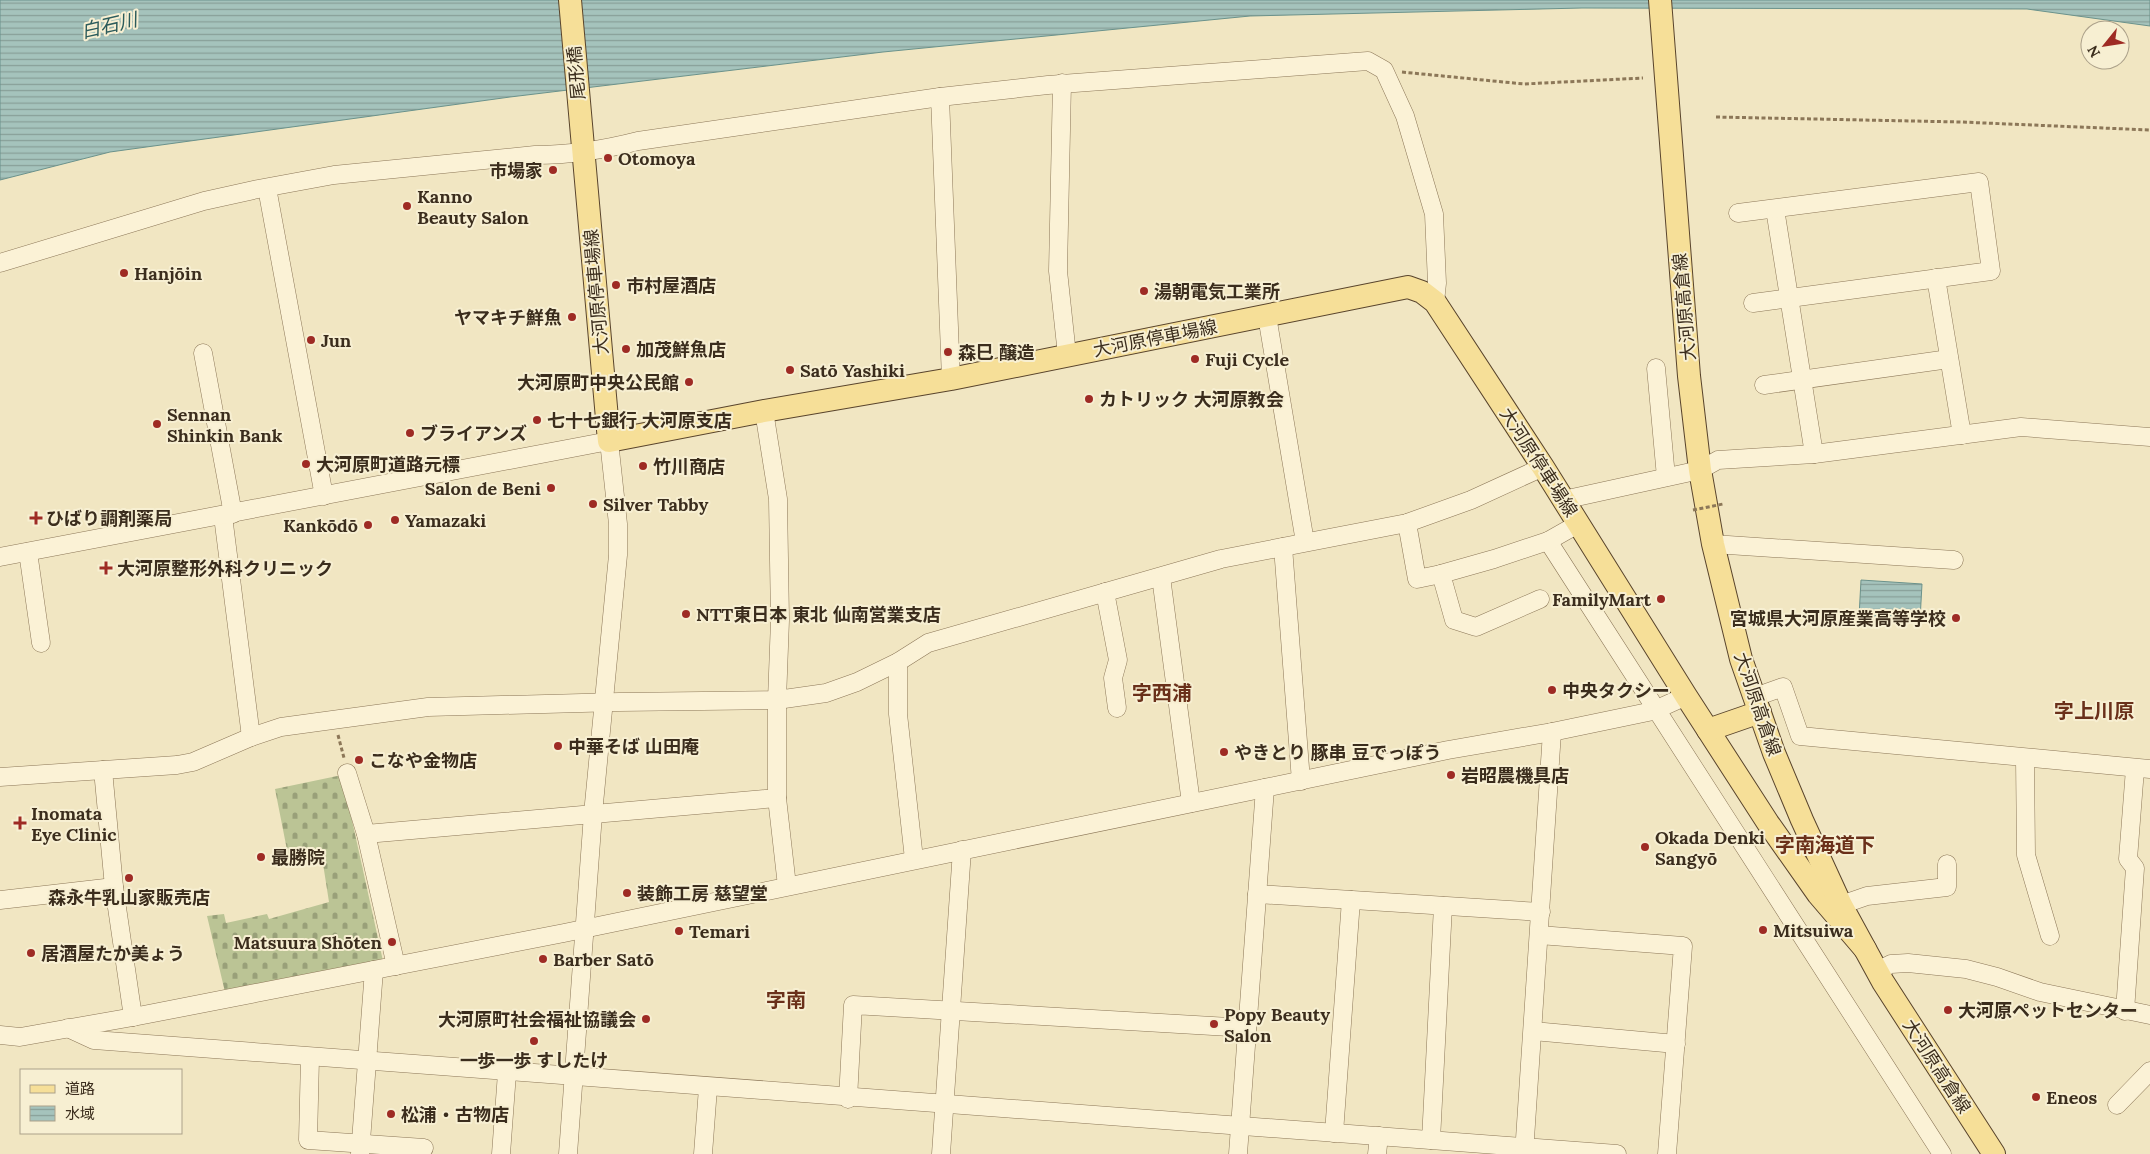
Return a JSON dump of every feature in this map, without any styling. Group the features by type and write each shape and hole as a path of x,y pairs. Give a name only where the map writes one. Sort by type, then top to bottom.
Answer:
{"main road":[{"name":"尾形橋","path":"570,0 583,149"},
{"name":"大河原高倉線","path":"1660,0 1689,376 1700,470 1713,544 1741,659 1802,820 1841,905 1876,971 1994,1154"},
{"name":"大河原停車場線","path":"583,149 609,441 764,411 951,379 1408,287 1422,292 1435,302 1543,467 1768,823 1818,894 1865,949"},
{"path":"1708,730 1757,704"}],"street":[{"path":"0,263 204,200 334,175 536,155 638,142 940,97 1062,84 1368,61 1384,70 1405,116 1434,214 1437,283 1435,302"},
{"path":"1062,84 1058,271 1067,356"},
{"path":"940,97 951,379"},
{"path":"1738,214 1979,182 1991,271 1753,303"},
{"path":"267,188 324,496"},
{"path":"1775,209 1814,454"},
{"path":"1936,278 1962,435"},
{"path":"1267,316 1305,542"},
{"path":"203,353 228,515 251,737"},
{"path":"1764,385 1949,359"},
{"path":"1656,368 1666,477"},
{"path":"764,411 778,500 780,620 777,700 777,798 787,886"},
{"path":"1563,500 1700,470 1718,460 1814,454 2021,426 2150,437"},
{"path":"0,558 609,441 618,524 618,555 593,814 568,1154"},
{"path":"0,777 178,765 193,762 251,737 281,727 428,707 777,700 826,693 856,682 898,662 928,643 1221,559 1407,523 1471,500 1543,467"},
{"path":"1407,523 1417,579 1441,574 1548,542 1578,524"},
{"path":"1548,542 1942,1154"},
{"path":"1713,544 1954,560"},
{"path":"1283,547 1301,781"},
{"path":"28,552 40,643"},
{"path":"1441,574 1454,620 1476,627 1540,599"},
{"path":"1161,577 1191,803"},
{"path":"1105,592 1118,660 1114,678 1117,708"},
{"path":"898,662 898,714 914,859"},
{"path":"1757,704 1783,687 1800,736 2143,769 2128,859 2135,868 2125,1011"},
{"path":"0,1035 20,1037 132,1017 584,929 914,859 1448,750 1552,732 1656,710 1686,696"},
{"path":"1524,1151 1552,732"},
{"path":"2025,758 2026,855 2050,936"},
{"path":"103,770 114,887 132,1017"},
{"path":"347,773 366,834 396,966"},
{"path":"1238,1154 1265,788"},
{"path":"366,834 777,798"},
{"path":"941,1154 962,850"},
{"path":"1841,905 1867,896 1947,887 1947,864"},
{"path":"0,900 114,887"},
{"path":"1257,894 1541,912"},
{"path":"1334,1133 1350,900"},
{"path":"1431,1140 1443,906"},
{"path":"1539,935 1683,946 1667,1154"},
{"path":"1876,971 1891,964 1908,962 1966,970 1997,977 2040,992 2150,1015"},
{"path":"361,1149 374,970"},
{"path":"848,1099 853,1006 1247,1028"},
{"path":"68,1028 94,1040 848,1099 1334,1133 1378,1145 1431,1140 1524,1151 1617,1154"},
{"path":"1533,1031 1676,1044"},
{"path":"310,1058 308,1140 361,1149 424,1148"},
{"path":"2117,1105 2150,1071"},
{"path":"501,1154 507,1073"},
{"path":"703,1154 708,1088"}],"path":[{"path":"1384,70 1524,84 1643,78"},
{"path":"1716,117 1961,122 2150,130"},
{"path":"1693,510 1723,504"},
{"path":"335,720 347,773"}],"green space":[{"path":"342,775 383,961 225,992 207,916 224,914 226,923 267,914 269,919 329,902 321,851 288,855 275,789"}],"water":[{"name":"白石川","path":"0,0 2150,0 2150,26 2130,23 2130,20 2107,20 2027,9 1582,8 1250,16 883,52 510,97 110,152 0,180"},
{"path":"1861,580 1922,584 1920,620 1859,617"}],"place":[{"name":"Otomoya","path":"608,158"},
{"name":"市場家","path":"553,170"},
{"name":"Kanno Beauty Salon","path":"407,206"},
{"name":"Hanjōin","path":"124,273"},
{"name":"市村屋酒店","path":"616,285"},
{"name":"湯朝電気工業所","path":"1144,291"},
{"name":"ヤマキチ鮮魚","path":"572,317"},
{"name":"Jun","path":"311,340"},
{"name":"加茂鮮魚店","path":"626,349"},
{"name":"森巳 醸造","path":"948,352"},
{"name":"Fuji Cycle","path":"1195,359"},
{"name":"Satō Yashiki","path":"790,370"},
{"name":"大河原町中央公民館","path":"689,382"},
{"name":"カトリック 大河原教会","path":"1089,399"},
{"name":"七十七銀行 大河原支店","path":"537,420"},
{"name":"Sennan Shinkin Bank","path":"157,424"},
{"name":"ブライアンズ","path":"410,433"},
{"name":"大河原町道路元標","path":"306,464"},
{"name":"竹川商店","path":"643,466"},
{"name":"Salon de Beni","path":"551,488"},
{"name":"Silver Tabby","path":"593,504"},
{"name":"ひばり調剤薬局","path":"36,518"},
{"name":"Yamazaki","path":"395,520"},
{"name":"Kankōdō","path":"368,525"},
{"name":"大河原整形外科クリニック","path":"106,568"},
{"name":"FamilyMart","path":"1661,599"},
{"name":"NTT東日本 東北 仙南営業支店","path":"686,614"},
{"name":"宮城県大河原産業高等学校","path":"1956,618"},
{"name":"中央タクシー","path":"1552,690"},
{"name":"中華そば 山田庵","path":"558,746"},
{"name":"やきとり 豚串 豆でっぽう","path":"1224,752"},
{"name":"こなや金物店","path":"359,760"},
{"name":"岩昭農機具店","path":"1451,775"},
{"name":"Inomata Eye Clinic","path":"20,823"},
{"name":"Okada Denki Sangyō","path":"1645,847"},
{"name":"最勝院","path":"261,857"},
{"name":"森永牛乳山家販売店","path":"129,878"},
{"name":"装飾工房 慈望堂","path":"627,893"},
{"name":"Mitsuiwa","path":"1763,930"},
{"name":"Temari","path":"679,931"},
{"name":"Matsuura Shōten","path":"392,942"},
{"name":"居酒屋たか美ょう","path":"31,953"},
{"name":"Barber Satō","path":"543,959"},
{"name":"大河原ペットセンター","path":"1948,1010"},
{"name":"大河原町社会福祉協議会","path":"646,1019"},
{"name":"Popy Beauty Salon","path":"1214,1024"},
{"name":"一歩一歩 すしたけ","path":"534,1041"},
{"name":"Eneos","path":"2036,1097"},
{"name":"松浦・古物店","path":"391,1114"}],"district":[{"name":"字西浦","path":"1162,692"},
{"name":"字上川原","path":"2094,710"},
{"name":"字南海道下","path":"1825,844"},
{"name":"字南","path":"786,999"}]}
